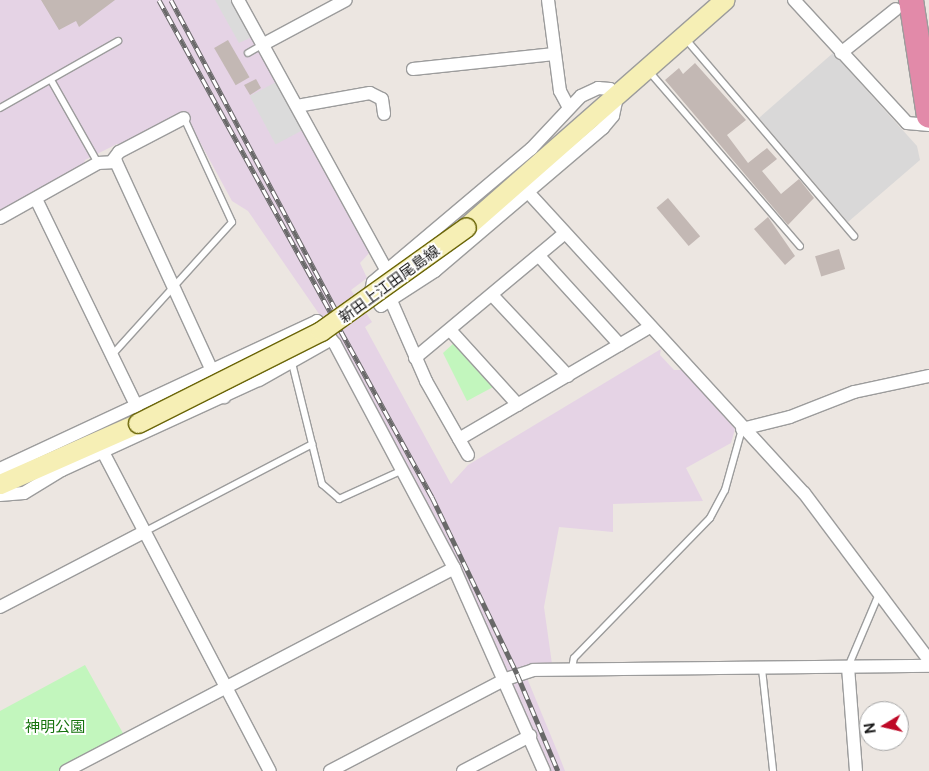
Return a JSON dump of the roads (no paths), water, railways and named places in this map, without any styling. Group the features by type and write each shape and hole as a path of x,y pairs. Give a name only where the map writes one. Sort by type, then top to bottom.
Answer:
{"highway":[{"path":"927,0 929,15"},
{"path":"903,5 929,116"}],"main road":[{"name":"新田上江田尾島線","path":"0,484 137,415 321,331 466,227 616,93 724,0"}],"street":[{"path":"238,0 387,271"},
{"path":"262,45 346,0"},
{"path":"548,0 560,91 569,108"},
{"path":"794,0 911,127 929,125"},
{"path":"841,53 903,5"},
{"path":"413,69 554,54"},
{"path":"598,88 616,93 613,116 585,144 527,191 435,271 392,302 381,306 371,287 387,271 531,149 569,108 598,88"},
{"path":"297,106 370,93 382,99 384,114"},
{"path":"0,218 98,164 113,160 119,152 184,118"},
{"path":"113,160 121,169 176,286 224,397"},
{"path":"527,191 742,429 815,506 929,660"},
{"path":"36,198 112,355 137,415"},
{"path":"416,358 565,233"},
{"path":"539,256 620,345"},
{"path":"492,295 568,376"},
{"path":"392,302 416,358 468,455"},
{"path":"0,468 44,449 137,415 213,372 315,320 330,340 403,470 454,568 506,679 544,771"},
{"path":"459,439 650,327"},
{"path":"450,330 518,405"},
{"path":"0,495 24,493 103,452 224,397 292,363 330,340"},
{"path":"742,429 790,417 854,392 929,376"},
{"path":"103,452 270,771"},
{"path":"0,607 144,532"},
{"path":"66,771 454,568"},
{"path":"330,771 506,679 533,670 572,668 762,669 929,666"},
{"path":"848,667 856,771"},
{"path":"463,771 530,736"}],"lane":[{"path":"683,36 854,236"},
{"path":"1,106 51,80 118,41"},
{"path":"248,54 262,45"},
{"path":"646,68 800,246"},
{"path":"51,80 98,164"},
{"path":"112,355 232,222 184,118"},
{"path":"292,363 322,484 339,499 403,470"},
{"path":"572,668 574,658 710,518 725,490 742,429"},
{"path":"144,532 312,444"},
{"path":"848,667 879,594"},
{"path":"762,669 773,771"}],"railway":[{"path":"159,0 432,497 517,674 558,771"},
{"path":"171,0 335,308"}],"park label":[{"name":"神明公園","path":"55,727"}]}
